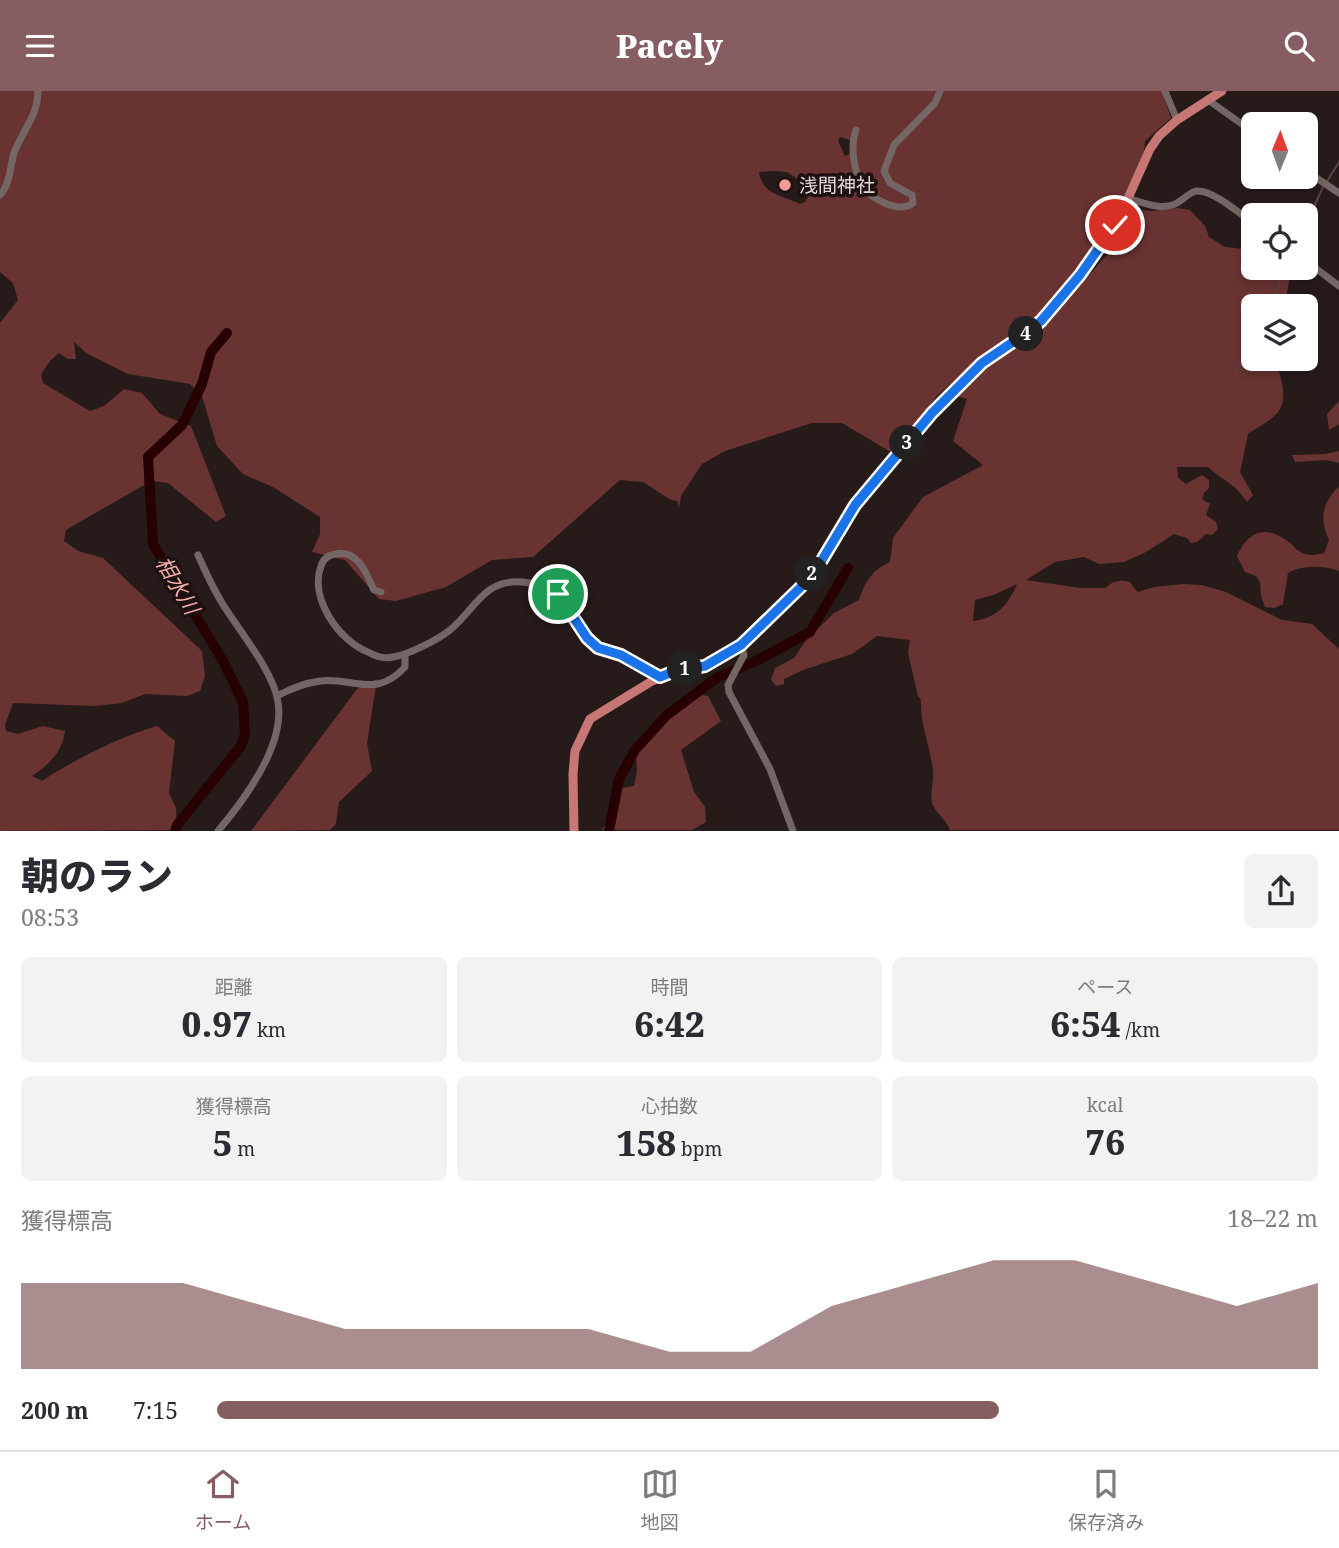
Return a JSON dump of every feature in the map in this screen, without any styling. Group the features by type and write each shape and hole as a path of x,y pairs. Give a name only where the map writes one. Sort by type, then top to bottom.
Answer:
{"main road":[{"path":"574,831 575,751 590,719 660,677 675,671 705,666 741,645 816,570 855,505 943,400 982,363 1029,331 1056,304 1115,225 1158,136 1177,120 1222,91"}],"street":[{"path":"0,195 6,187 16,149 35,113 38,91"},
{"path":"856,131 852,145 863,187 886,204 909,206 914,203 912,195 890,183 884,171 894,145 935,103 940,91"},
{"path":"1165,91 1177,120"},
{"path":"1208,100 1241,123"},
{"path":"1318,178 1339,193"},
{"path":"1129,199 1166,206 1177,203 1195,191 1203,192 1241,214"},
{"path":"1318,270 1339,286"},
{"path":"381,592 374,590 362,566 354,557 345,553 334,554 324,560 319,569 319,586 325,608 335,627 348,641 385,658 405,654 450,630 488,590 498,584 527,583 547,587 558,594 587,638 598,648 621,655 660,677"},
{"path":"198,555 223,605 253,650 277,696 278,719 272,745 244,797 218,831"},
{"path":"741,645 744,655 728,685 729,692 770,769 793,831"},
{"path":"277,696 321,681 359,685 387,681 405,667 405,654"}],"shaded area":[{"path":"0,91 1162,91 1171,118 1145,141 1144,151 1123,205 1076,273 1039,319 978,359 937,396 894,451 889,451 842,423 812,423 725,451 702,464 681,496 679,508 677,501 643,482 620,480 533,557 492,560 446,587 396,601 379,599 345,560 312,552 320,534 320,517 273,487 243,474 217,446 202,396 190,384 128,374 86,353 74,342 76,359 68,359 59,353 41,374 43,383 90,411 104,406 124,389 142,393 160,414 191,426 226,516 216,522 168,483 151,481 66,530 64,541 78,551 103,558 202,651 205,676 200,691 187,696 145,694 122,703 95,706 13,703 5,725 6,731 18,734 43,726 65,731 61,746 54,757 32,776 42,781 98,749 157,726 175,741 169,793 176,808 177,830 0,831 0,323 18,300 13,283 0,272","holes":["855,130 855,152 845,156 838,141 840,137 850,140","759,172 787,172 811,188 805,202 800,204 764,186"]},
{"path":"1134,209 1190,210 1205,226 1209,237 1225,247 1241,249 1241,280 1289,280 1287,294 1241,294 1241,371 1278,371 1283,390 1282,403 1278,413 1248,434 1240,472 1253,495 1247,502 1233,486 1208,467 1177,467 1178,478 1186,484 1202,475 1209,480 1209,488 1202,499 1210,504 1206,515 1216,522 1218,529 1212,535 1206,534 1197,542 1191,543 1187,538 1174,534 1124,562 1099,564 1084,557 1055,562 1026,580 1080,588 1105,588 1114,582 1123,581 1130,582 1138,592 1154,587 1202,585 1226,592 1282,620 1312,624 1339,649 1339,830 950,830 932,803 933,770 921,700 908,653 910,640 877,636 852,654 803,670 784,679 784,684 776,686 771,680 775,668 794,658 807,639 834,613 859,600 870,577 890,562 893,538 923,497 983,465 953,441 967,399 952,395 983,365 1038,331 1111,250","holes":["1017,584 1005,604 995,614 973,621 975,600"]},
{"path":"1339,401 1339,424 1329,430 1327,414"},
{"path":"1339,451 1339,463 1326,460 1295,462 1292,455 1325,454"},
{"path":"1339,486 1339,571 1313,567 1288,573 1283,604 1274,608 1265,607 1260,582 1256,576 1245,572 1237,556 1241,547 1252,536 1265,532 1280,536 1307,555 1324,553 1329,540 1324,525 1324,511"},
{"path":"377,679 367,743 372,771 339,802 336,824 330,830 251,831 357,689"},
{"path":"695,694 708,696 721,721 681,750 694,792 705,807 706,822 692,830 602,830 610,816 614,793 634,786 637,771 635,746 670,711"}],"waterway":[{"path":"1326,183 1339,162"},
{"path":"1316,203 1323,187"},
{"path":"1276,294 1280,280"},
{"name":"相水川","path":"175,831 177,825 241,746 245,735 243,702 223,661 153,544 148,457 182,425 202,384 211,352 227,333"},
{"path":"1235,373 1241,365"},
{"path":"609,831 619,779 635,750 667,715 718,677 756,661 810,632 848,568"}],"place":[{"name":"浅間神社","path":"785,185"}],"route":[{"path":"558,594 587,638 598,648 621,655 660,677 675,671 705,666 741,645 816,570 855,505 943,400 982,363 1041,321 1080,275 1115,225"}]}
